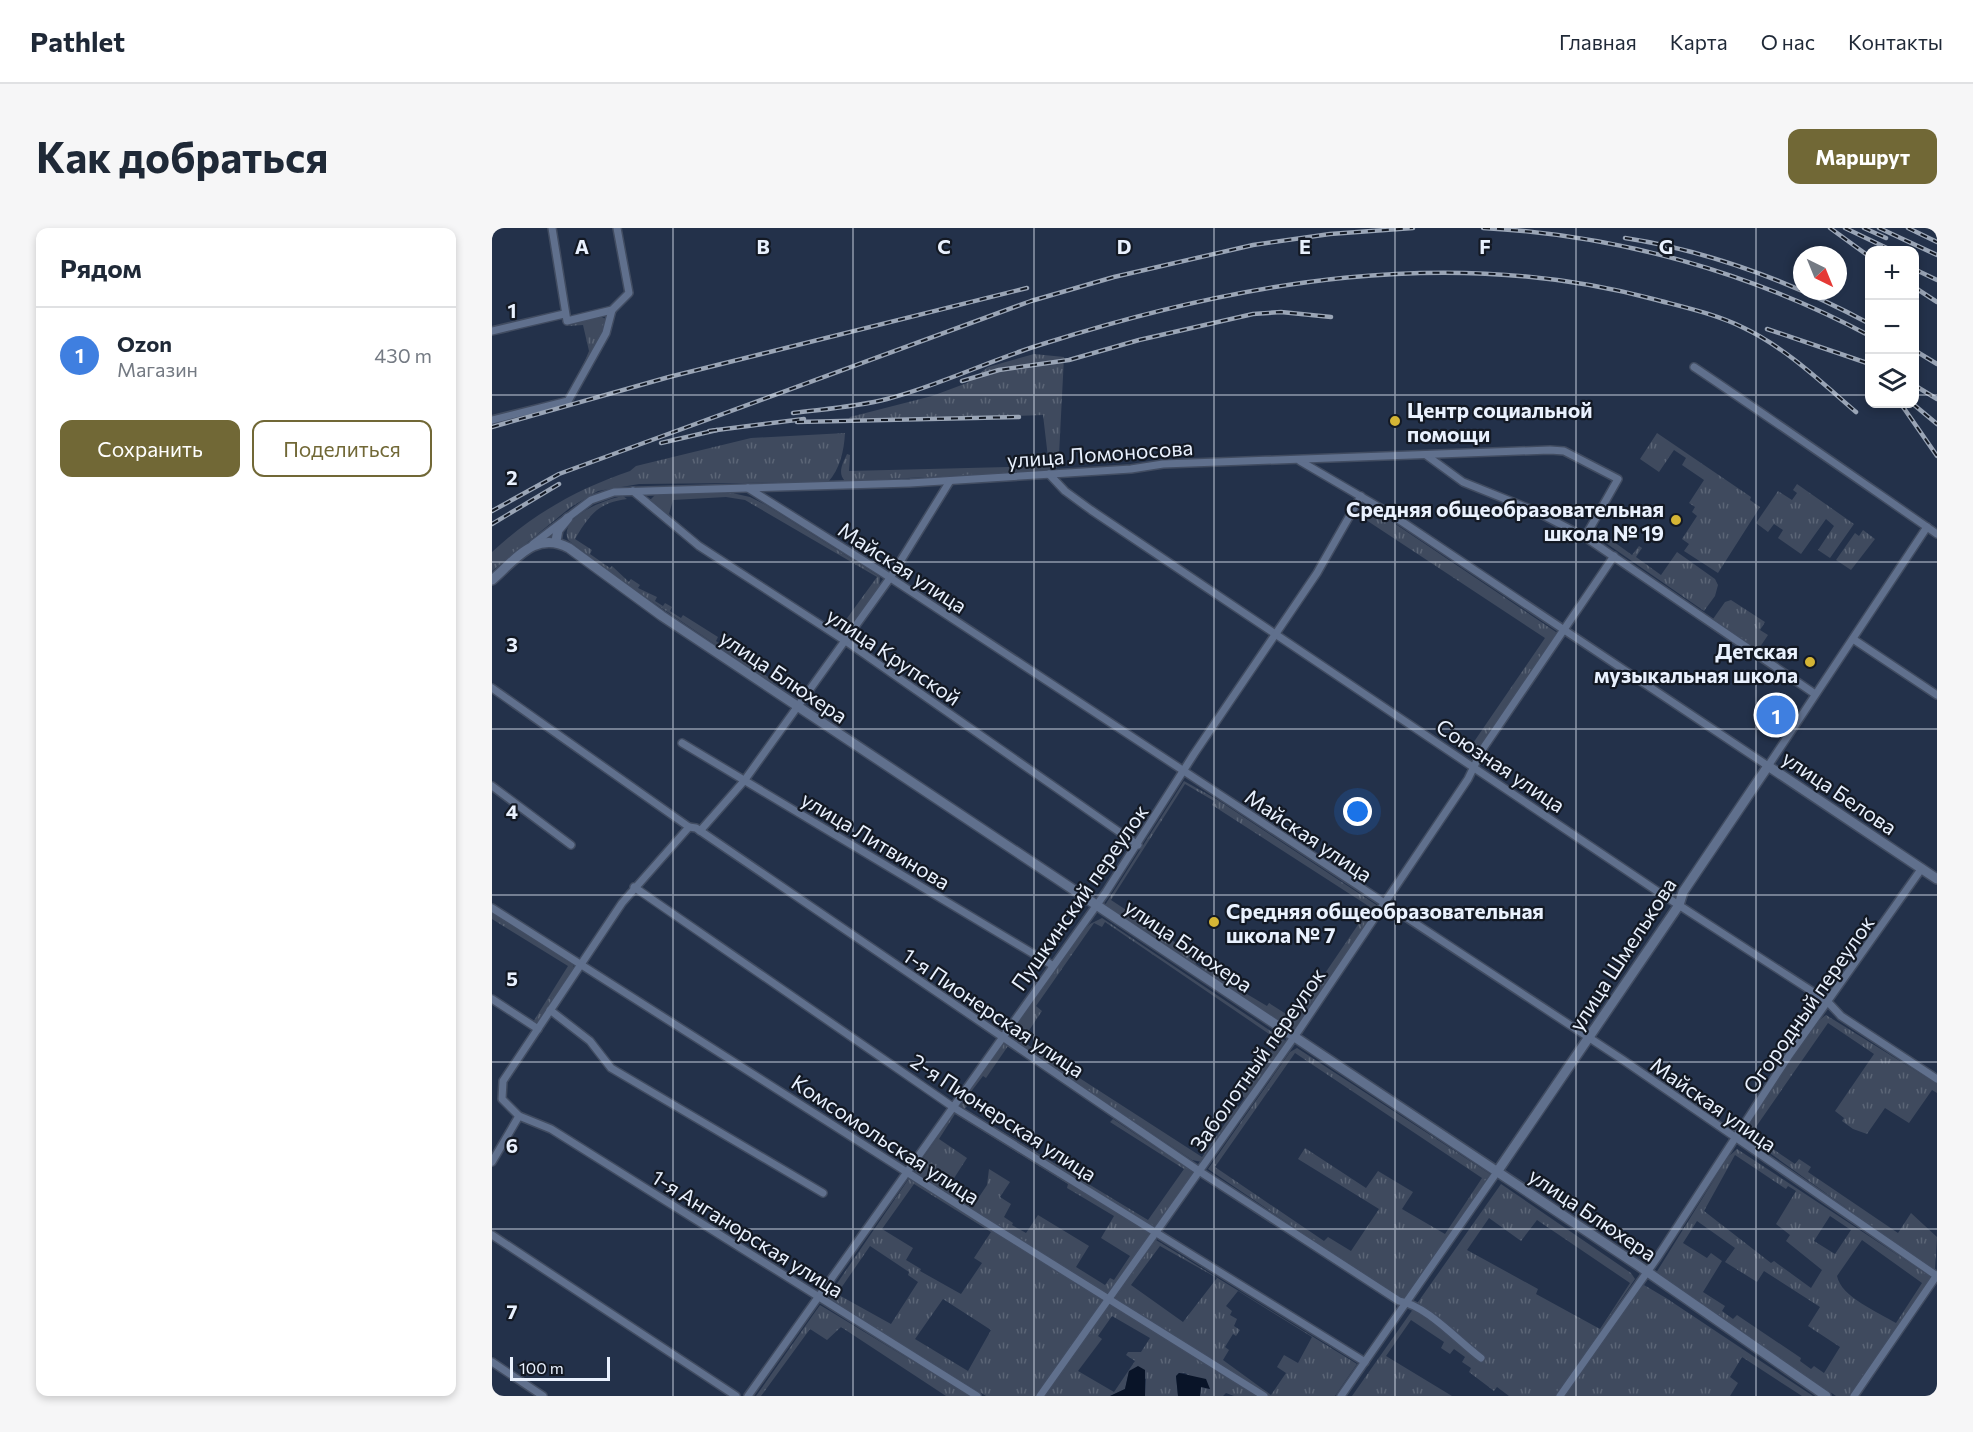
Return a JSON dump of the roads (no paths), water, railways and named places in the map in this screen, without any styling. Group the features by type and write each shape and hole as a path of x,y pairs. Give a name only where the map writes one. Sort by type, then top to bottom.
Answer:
{"street":[{"path":"552,228 564,314 567,321 612,310"},
{"path":"492,420 568,401 606,333 612,310 629,293 617,228"},
{"path":"492,331 564,314"},
{"path":"1694,366 1819,449 1877,494 1937,534"},
{"name":"улица Ломоносова","path":"528,549 598,496 633,491 950,481 1131,469 1163,464 1564,451 1618,479 1585,537"},
{"path":"1426,455 1463,482 1535,511 1585,537 1815,694"},
{"name":"улица Белова","path":"1300,461 1361,496 1937,879"},
{"name":"Союзная улица","path":"1049,474 1080,503 1679,905 1827,1000 1841,1016 1937,1079"},
{"path":"700,831 744,781 890,578 950,481"},
{"name":"Майская улица","path":"748,488 890,578 1590,1039 1937,1275"},
{"name":"улица Крупской","path":"633,491 699,546 844,640 1138,845"},
{"name":"Пушкинский переулок","path":"748,1396 820,1298 1138,845 1317,573 1361,496"},
{"path":"492,580 528,549 541,542 556,541 558,530 568,518"},
{"name":"улица Шмелькова","path":"1341,1396 1590,1039 1679,905 1683,891 1927,527"},
{"name":"улица Блюхера","path":"556,541 662,616 1647,1271 1826,1396"},
{"name":"Заболотный переулок","path":"1040,1396 1293,1037 1475,766 1482,750 1614,556"},
{"path":"1853,639 1937,695"},
{"name":"1-я Пионерская улица","path":"492,688 688,827 700,831 1199,1171 1399,1301 1408,1302 1423,1311 1481,1358"},
{"name":"улица Литвинова","path":"682,743 1052,965"},
{"path":"492,786 571,845"},
{"path":"502,1099 503,1081 581,964 634,887 688,827"},
{"name":"Огородный переулок","path":"1560,1396 1647,1271 1827,1000 1922,868"},
{"name":"2-я Пионерская улица","path":"634,887 953,1107 1365,1362"},
{"name":"Комсомольская улица","path":"492,908 982,1220 1264,1396"},
{"path":"492,999 538,1029"},
{"path":"550,1010 590,1041 611,1068 823,1193"},
{"name":"1-я Анганорская улица","path":"492,1092 519,1116 551,1129 976,1396"},
{"path":"492,1162 519,1116"},
{"path":"492,1235 734,1396"},
{"path":"1854,1396 1937,1275"},
{"path":"492,1362 543,1396"}],"railway":[{"path":"492,511 559,474 1031,301 1114,277 1253,245 1330,234 1413,228"},
{"path":"1483,228 1584,239 1633,248 1682,261 1778,293 1865,334"},
{"path":"1830,228 1865,253"},
{"path":"1845,228 1883,246"},
{"path":"1864,228 1886,238"},
{"path":"1879,228 1937,255"},
{"path":"1908,228 1937,242"},
{"path":"1625,238 1688,251 1751,270 1811,295 1865,321"},
{"path":"1919,271 1937,280"},
{"path":"793,413 887,399 927,387 1046,343 1195,302 1271,288 1347,278 1424,273 1500,274 1577,283 1653,299 1711,315 1744,328 1774,345 1803,366 1856,412"},
{"path":"492,427 669,377 1027,288"},
{"path":"1919,290 1937,302"},
{"path":"962,381 999,370 1069,360 1139,340 1253,314 1281,312 1331,317"},
{"path":"1767,329 1865,362"},
{"path":"1919,353 1937,364"},
{"path":"1919,388 1937,399"},
{"path":"1904,408 1937,456"},
{"path":"1918,408 1937,424"},
{"path":"797,422 1019,417"},
{"path":"709,431 804,419"},
{"path":"661,443 717,430"},
{"path":"492,524 559,484"}],"place":[{"name":"Центр социальной помощи","path":"1395,421"},
{"name":"Средняя общеобразовательная школа № 19","path":"1676,520"},
{"name":"Детская музыкальная школа","path":"1810,662"},
{"name":"Ozon","path":"1776,715"},
{"name":"Средняя общеобразовательная школа № 7","path":"1214,922"}]}
